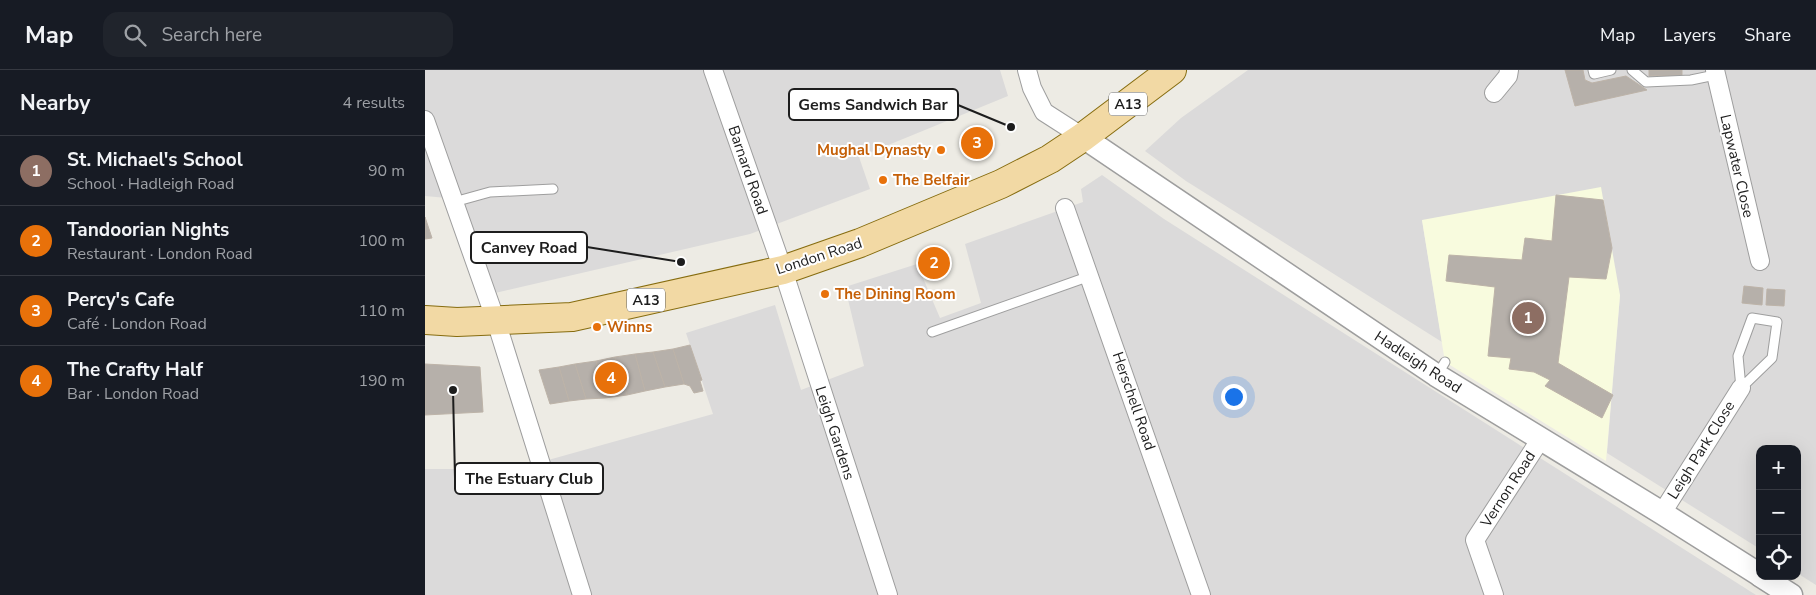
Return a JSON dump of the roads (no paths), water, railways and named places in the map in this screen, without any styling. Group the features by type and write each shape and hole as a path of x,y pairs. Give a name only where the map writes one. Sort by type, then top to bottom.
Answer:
{"main road":[{"name":"London Road","path":"425,320 496,321 572,317 783,270 860,243 1001,184 1050,159 1083,137 1171,70"}],"street":[{"name":"Barnard Road","path":"713,70 783,270"},
{"path":"1027,70 1032,88 1044,112 1083,137"},
{"path":"1494,93 1508,76 1509,70"},
{"name":"Lapwater Close","path":"1715,72 1760,261"},
{"path":"425,120 496,321 582,595"},
{"name":"Hadleigh Road","path":"1083,137 1441,369 1540,440 1662,513 1756,573"},
{"name":"Herschell Road","path":"1065,208 1201,595"},
{"name":"Leigh Gardens","path":"783,270 888,595"},
{"name":"Leigh Park Close","path":"1662,513 1741,388"},
{"name":"Vernon Road","path":"1494,595 1475,540 1540,440"},
{"name":"Hadleigh Road","path":"1767,580 1791,595"}],"lane":[{"path":"1593,70 1594,74 1611,70"},
{"path":"1632,70 1646,82 1691,80 1715,72"},
{"path":"454,202 490,192 553,189"},
{"path":"932,332 1090,276"},
{"name":"Leigh Park Close","path":"1751,318 1777,322 1772,358 1741,388 1738,356 1751,318"}],"place":[{"name":"Gems Sandwich Bar","path":"1011,127"},
{"name":"Percy's Cafe","path":"977,143"},
{"name":"Mughal Dynasty","path":"941,150"},
{"name":"The Belfair","path":"883,180"},
{"name":"Canvey Road","path":"681,262"},
{"name":"Tandoorian Nights","path":"934,263"},
{"name":"The Dining Room","path":"825,294"},
{"name":"St. Michael's School","path":"1528,318"},
{"name":"Winns","path":"597,327"},
{"name":"The Crafty Half","path":"611,378"},
{"name":"The Estuary Club","path":"453,390"}]}
